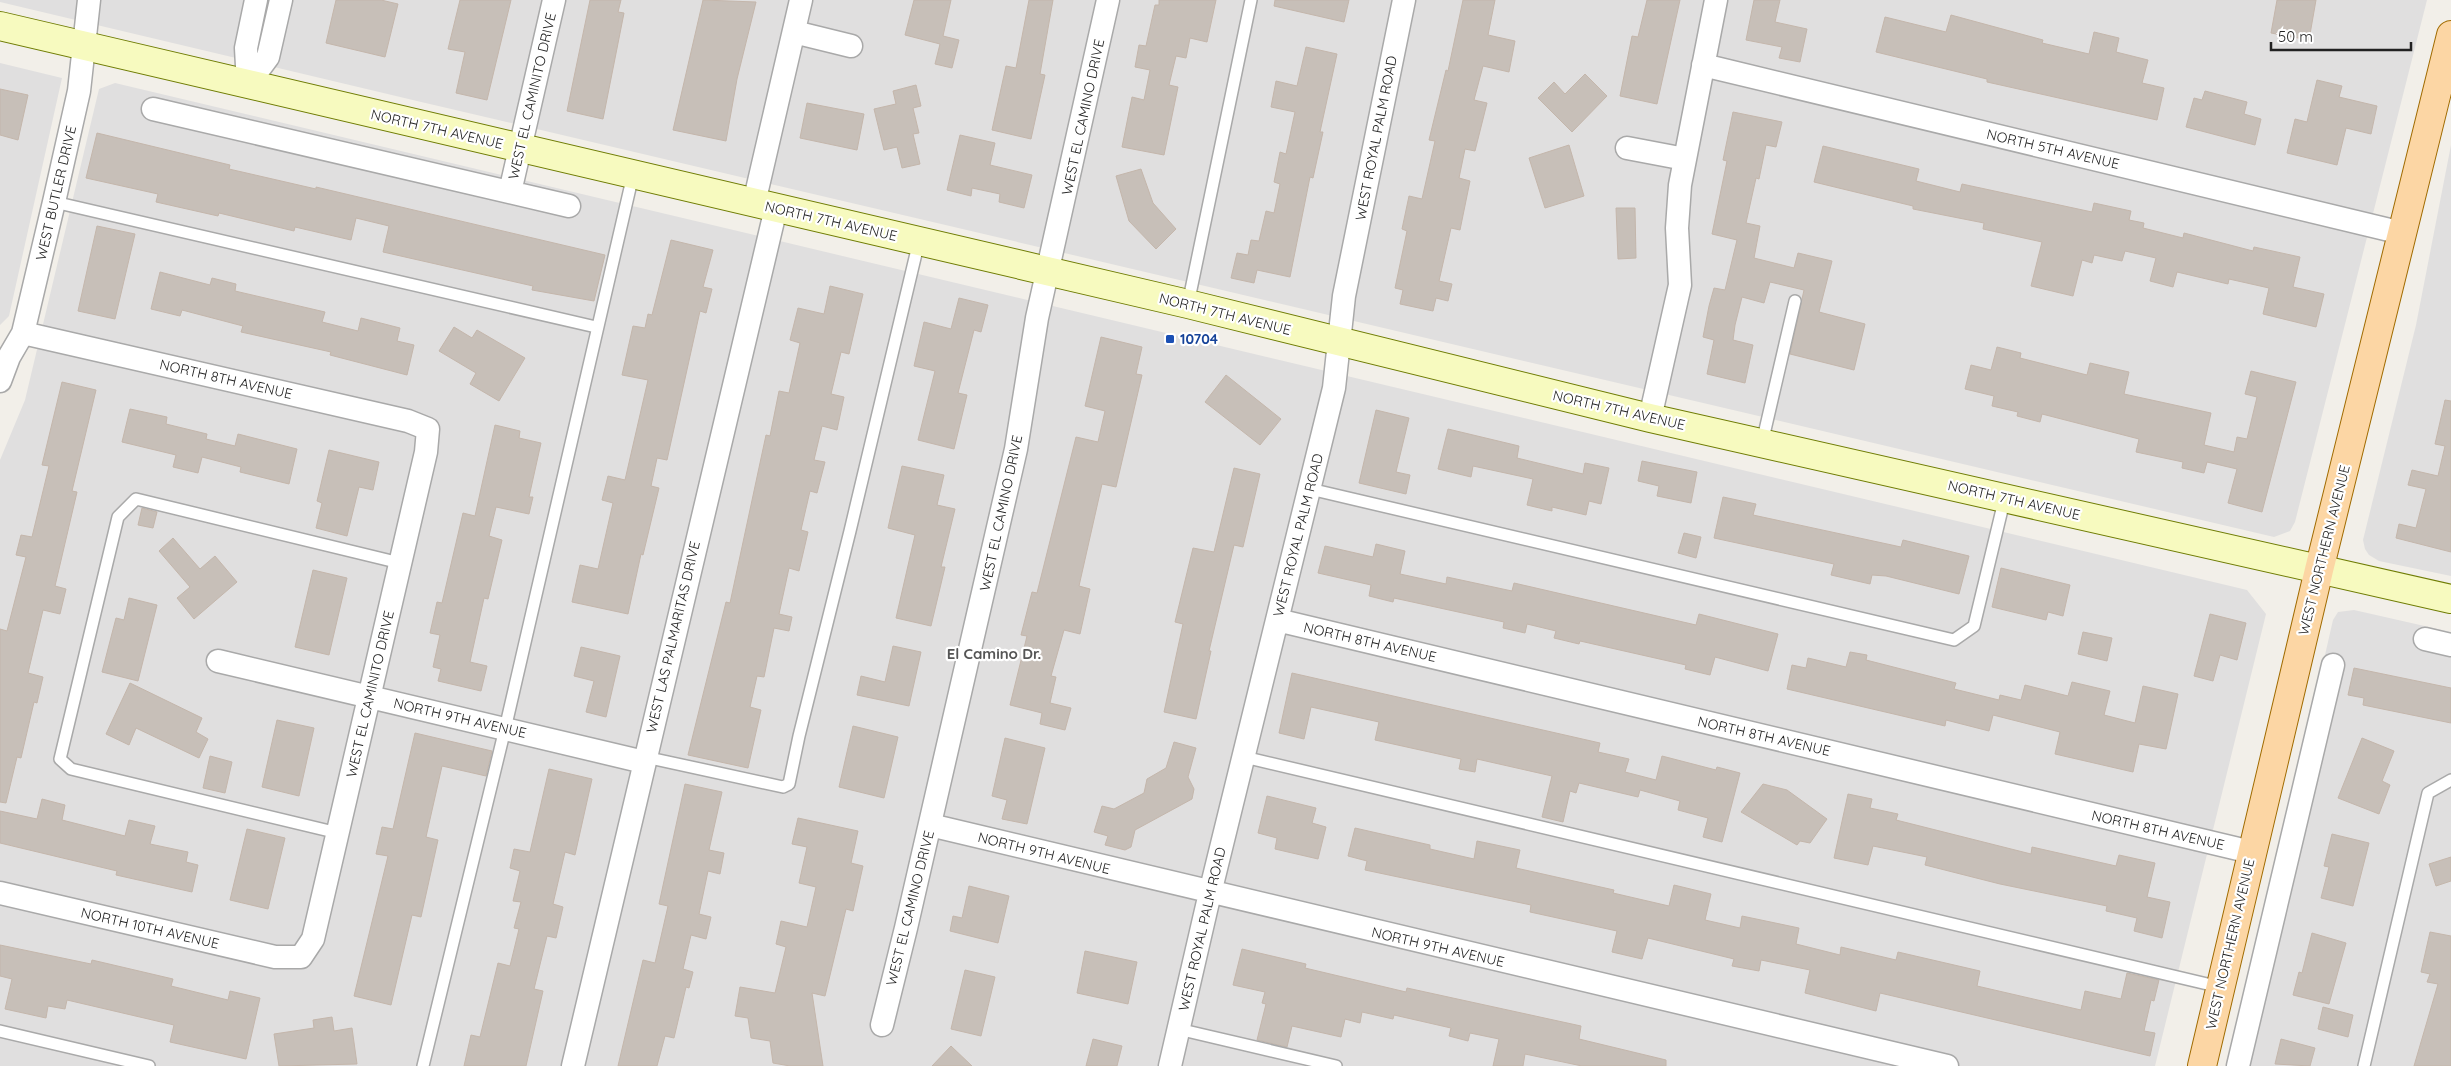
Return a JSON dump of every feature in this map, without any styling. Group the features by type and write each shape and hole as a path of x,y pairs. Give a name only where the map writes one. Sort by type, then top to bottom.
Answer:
{"main road":[{"name":"NORTH 7TH AVENUE","path":"0,26 519,149 1188,304 1650,418 2451,599"},
{"name":"WEST NORTHERN AVENUE","path":"2202,1066 2319,570 2451,35"}],"street":[{"name":"WEST BUTLER DRIVE","path":"0,381 9,357 24,333 79,91 89,0"},
{"path":"248,84 246,48 256,0"},
{"path":"248,84 268,57 281,0"},
{"name":"WEST EL CAMINITO DRIVE","path":"510,192 554,0"},
{"name":"WEST LAS PALMARITAS DRIVE","path":"573,1066 644,760 765,206 801,0"},
{"name":"WEST EL CAMINO DRIVE","path":"882,1024 930,825 1016,449 1037,318 1108,0"},
{"name":"WEST ROYAL PALM ROAD","path":"1170,1066 1210,893 1334,388 1344,296 1404,0"},
{"path":"1650,418 1680,285 1677,228 1685,160 1716,0"},
{"path":"794,32 851,46"},
{"name":"NORTH 5TH AVENUE","path":"1703,65 2402,233"},
{"path":"153,109 568,206"},
{"path":"1627,148 1685,160"},
{"name":"NORTH 8TH AVENUE","path":"24,333 408,421 428,429"},
{"name":"WEST EL CAMINITO DRIVE","path":"301,957 313,939 426,452 428,429"},
{"name":"NORTH 8TH AVENUE","path":"1277,620 2251,852"},
{"path":"2425,639 2451,645"},
{"name":"NORTH 9TH AVENUE","path":"218,660 505,729 644,760"},
{"path":"2238,1066 2333,665"},
{"name":"NORTH 9TH AVENUE","path":"930,825 1210,893 1947,1066"},
{"name":"NORTH 10TH AVENUE","path":"0,893 275,957 301,957"}],"lane":[{"path":"1188,304 1251,0"},
{"path":"423,1066 505,729 596,327 633,175"},
{"path":"54,202 596,327"},
{"path":"644,760 783,787 789,784 919,241"},
{"path":"1762,443 1795,302"},
{"path":"1310,489 1954,640 1974,626 2005,497"},
{"path":"338,833 70,769 60,759 118,517 136,499 400,563"},
{"path":"1244,757 2220,986"},
{"path":"2364,1066 2428,793 2451,780"},
{"path":"1178,1029 1336,1066"},
{"path":"0,1031 149,1066"}],"shaded area":[{"path":"0,0 2427,0 2295,522 2290,531 2274,537 417,101 0,2"},
{"path":"0,63 62,78 9,316 0,325"},
{"path":"115,83 2247,590 2266,614 2155,1066 0,1066 0,460 25,400 99,89"},
{"path":"2451,145 2451,576 2379,561 2369,555 2363,540 2416,325"},
{"path":"2354,610 2451,632 2451,1066 2231,1066 2333,620 2338,612"}],"building":[{"path":"336,0 381,0 398,4 385,57 326,43"},
{"path":"460,0 511,0 487,100 456,93 465,52 448,49"},
{"path":"590,0 621,0 618,12 624,13 603,119 567,111"},
{"path":"703,0 756,2 737,79 726,141 673,130"},
{"path":"914,0 951,0 943,36 959,40 952,68 935,64 940,44 905,35"},
{"path":"1029,0 1053,0 1040,74 1045,75 1031,139 992,130 1006,66 1016,68"},
{"path":"1159,0 1216,0 1207,42 1190,38 1186,58 1176,56 1169,85 1178,87 1164,155 1122,147 1132,97 1144,100 1150,70 1135,67 1139,45 1146,46 1155,5 1159,5"},
{"path":"1275,0 1349,0 1344,22 1274,6"},
{"path":"1463,0 1495,0 1488,35 1515,41 1509,72 1483,66 1474,100 1487,103 1475,151 1465,149 1459,178 1470,181 1460,230 1451,228 1439,281 1452,284 1448,301 1436,298 1433,311 1400,304 1403,290 1395,288 1407,231 1402,229 1409,196 1422,199 1435,141 1429,140 1446,70 1448,71"},
{"path":"1647,0 1680,0 1657,104 1620,96 1632,36 1638,37"},
{"path":"1754,0 1780,0 1775,22 1807,29 1800,62 1779,58 1782,47 1746,40"},
{"path":"2277,0 2316,0 2309,40 2271,33"},
{"path":"1951,15 2043,40 2042,43 2089,54 2094,32 2119,38 2116,52 2148,60 2142,83 2164,88 2157,120 1987,82 1987,79 1876,52 1885,17 1946,32"},
{"path":"1306,47 1337,54 1320,132 1323,132 1313,178 1310,177 1290,277 1257,270 1254,283 1231,278 1237,253 1248,255 1251,240 1259,241 1266,211 1274,213 1280,184 1274,182 1280,152 1286,154 1295,112 1271,107 1276,81 1297,86"},
{"path":"1585,74 1607,96 1572,132 1538,98 1554,82 1565,94"},
{"path":"2317,80 2342,86 2339,97 2377,106 2371,134 2346,128 2337,165 2287,153 2295,119 2307,122"},
{"path":"916,85 921,106 913,108 919,133 913,134 920,164 902,168 897,147 884,150 874,109 896,104 893,91"},
{"path":"0,89 28,95 18,140 0,135"},
{"path":"2205,91 2247,102 2244,114 2261,119 2255,145 2186,127 2194,98 2202,100"},
{"path":"807,103 864,114 857,150 800,138"},
{"path":"1733,112 1782,122 1776,147 1766,145 1759,179 1756,178 1746,223 1760,226 1754,258 1794,268 1798,253 1832,261 1819,312 1865,324 1854,370 1790,354 1804,290 1770,282 1764,303 1742,297 1735,325 1733,340 1753,345 1745,383 1707,374 1714,340 1703,337 1709,306 1714,288 1725,290 1737,240 1712,234 1727,161 1723,160"},
{"path":"97,133 230,165 229,169 316,189 316,187 605,255 594,301 532,290 533,286 383,252 389,226 356,218 351,240 295,227 294,231 219,213 218,216 156,202 158,194 86,178"},
{"path":"960,135 995,143 990,165 1032,175 1024,208 999,202 1000,194 972,188 971,196 947,190"},
{"path":"1569,145 1584,196 1545,208 1529,158"},
{"path":"1823,146 1919,169 1916,181 1960,192 1962,184 2092,212 2094,203 2131,211 2129,220 2144,223 2143,228 2183,238 2184,233 2253,251 2254,247 2300,257 2293,287 2324,294 2316,327 2263,314 2269,288 2229,279 2228,284 2177,272 2173,287 2150,281 2156,258 2125,251 2122,261 2094,255 2092,263 2082,260 2073,296 2031,286 2042,242 1983,229 1984,223 1913,209 1913,206 1814,182"},
{"path":"1141,169 1153,203 1176,229 1156,249 1129,221 1116,176"},
{"path":"1616,208 1635,208 1636,258 1618,259"},
{"path":"97,226 135,234 115,319 78,311"},
{"path":"671,240 713,250 703,287 712,289 706,313 700,311 667,460 657,458 651,486 659,488 643,555 641,554 628,614 572,602 580,565 598,569 613,503 602,500 608,476 625,480 648,380 622,375 633,326 645,328 648,314 652,315"},
{"path":"160,272 210,285 212,278 236,284 235,291 325,312 322,322 358,331 361,318 400,328 397,341 414,345 407,375 330,355 331,352 241,332 243,326 182,310 180,316 151,309"},
{"path":"830,286 863,294 849,354 841,352 831,394 844,397 837,430 822,426 814,460 825,462 817,493 810,491 801,530 808,532 799,571 789,568 779,614 792,617 789,631 774,628 764,677 757,676 750,707 761,710 748,768 688,755 726,602 730,603 766,435 770,436 779,391 789,393 800,343 790,340 798,308 824,314"},
{"path":"959,298 988,305 981,332 974,330 958,393 967,395 954,449 918,440 935,371 914,366 924,322 951,329"},
{"path":"454,327 472,338 477,330 525,358 499,401 470,384 476,373 439,351"},
{"path":"1101,337 1142,347 1136,374 1142,375 1116,487 1102,484 1079,586 1090,589 1080,634 1064,630 1051,676 1056,677 1050,703 1071,708 1065,730 1040,724 1042,713 1010,705 1027,636 1021,635 1032,592 1037,593 1076,437 1098,442 1105,411 1085,406"},
{"path":"1997,347 2021,353 2020,358 2087,375 2090,363 2129,372 2124,394 2211,413 2204,445 2234,452 2237,437 2247,439 2257,397 2245,394 2251,371 2296,382 2262,512 2228,503 2237,469 2207,462 2204,473 2182,468 2183,462 2136,452 2139,439 2042,414 2040,422 2017,416 2018,412 1992,406 1994,396 1965,389 1971,365 1991,370"},
{"path":"1226,375 1281,419 1260,445 1205,402"},
{"path":"62,382 96,390 72,491 77,492 55,586 66,589 60,614 43,610 28,673 43,677 37,703 34,702 21,758 17,757 6,803 0,802 0,629 7,631 26,557 16,555 21,535 32,537 49,466 42,465"},
{"path":"2445,400 2451,401 2451,552 2396,538 2399,524 2416,528 2426,489 2408,485 2412,470 2438,476 2445,446 2435,444"},
{"path":"130,409 167,417 166,424 207,434 206,439 235,446 238,434 297,449 289,484 240,472 241,467 202,457 198,473 173,467 176,455 122,442"},
{"path":"1376,410 1409,418 1396,472 1410,475 1406,494 1359,483"},
{"path":"495,425 520,431 519,438 541,443 529,497 533,497 529,514 496,507 489,536 502,540 488,599 484,598 470,662 487,666 481,691 438,681 441,669 433,667 440,635 430,633 437,602 442,603 463,513 475,516"},
{"path":"1448,429 1519,446 1517,458 1583,474 1585,463 1609,468 1601,504 1589,501 1586,515 1552,507 1552,511 1527,505 1533,479 1473,466 1471,477 1438,469"},
{"path":"329,450 379,462 373,490 359,487 347,536 316,528 322,503 317,501"},
{"path":"1642,461 1697,472 1691,503 1657,496 1659,486 1638,481"},
{"path":"902,466 944,475 937,505 955,509 941,567 945,567 931,626 896,618 915,535 888,528"},
{"path":"1234,468 1260,474 1243,547 1234,545 1209,651 1211,651 1196,719 1164,712 1183,624 1175,622 1193,548 1214,552"},
{"path":"1723,497 1756,504 1753,515 1901,547 1903,540 1969,556 1959,594 1886,576 1872,575 1870,584 1831,575 1834,564 1714,538"},
{"path":"142,508 157,512 153,528 138,525"},
{"path":"1684,533 1701,537 1696,558 1678,553"},
{"path":"173,538 200,569 215,556 237,582 194,619 177,598 190,587 159,551"},
{"path":"1376,544 1405,551 1400,574 1446,584 1447,577 1512,591 1514,583 1696,625 1699,614 1778,634 1768,671 1715,657 1710,675 1685,669 1686,665 1580,641 1579,644 1554,638 1556,631 1527,624 1525,633 1503,628 1504,622 1394,598 1393,602 1369,596 1371,585 1318,573 1325,546 1373,557"},
{"path":"2001,568 2070,585 2063,616 2048,612 2046,620 1992,607"},
{"path":"313,570 347,578 329,655 295,647"},
{"path":"129,598 157,605 138,681 102,672 116,618 124,620"},
{"path":"2210,614 2246,623 2237,660 2220,655 2213,681 2194,676"},
{"path":"2083,632 2112,638 2107,661 2078,654"},
{"path":"893,646 921,652 909,706 857,695 861,676 885,682"},
{"path":"581,647 620,656 606,717 586,712 594,681 574,676"},
{"path":"1850,652 1867,655 1866,660 1956,683 1954,689 1999,700 2000,695 2021,700 2025,685 2068,696 2072,682 2110,691 2104,715 2135,723 2143,686 2178,694 2166,749 2139,744 2133,772 2055,754 2060,732 1993,715 1989,731 1946,720 1945,726 1787,689 1792,665 1806,668 1808,658 1846,667"},
{"path":"2354,668 2451,688 2451,723 2363,705 2364,698 2348,695"},
{"path":"1292,673 1600,743 1598,752 1629,759 1625,772 1656,780 1662,756 1716,770 1717,767 1740,773 1722,842 1703,837 1708,818 1678,810 1680,801 1640,790 1638,797 1579,783 1576,793 1570,791 1563,822 1542,817 1552,776 1477,759 1475,772 1459,769 1461,759 1375,740 1379,722 1311,707 1304,739 1279,733"},
{"path":"130,683 202,718 196,732 208,739 199,758 136,728 129,745 106,734"},
{"path":"277,720 314,728 299,796 262,787"},
{"path":"853,726 898,737 884,798 839,787"},
{"path":"415,733 492,751 486,776 442,766 426,837 438,840 421,917 412,915 391,1005 354,996 388,856 376,854 382,827 393,829"},
{"path":"1005,738 1045,748 1027,824 1002,819 1007,800 992,796"},
{"path":"2362,738 2394,751 2382,781 2390,785 2379,814 2338,798"},
{"path":"1174,742 1196,748 1188,777 1194,789 1192,799 1135,830 1131,847 1125,850 1105,845 1108,836 1094,832 1102,806 1114,809 1144,793 1147,779 1166,768"},
{"path":"210,756 232,762 225,793 203,788"},
{"path":"549,769 592,779 575,855 565,852 553,904 563,907 556,938 547,936 534,989 543,991 526,1066 464,1066 471,1035 480,1037 498,963 510,966 519,929 514,928 521,902 513,901 520,871 510,868 514,849 530,852"},
{"path":"685,784 722,792 709,850 724,853 720,874 708,871 699,914 711,917 706,939 691,935 683,969 693,972 689,988 686,987 674,1038 665,1036 657,1066 618,1066 643,960 655,963 668,906 659,904"},
{"path":"1763,784 1787,790 1827,819 1810,843 1800,841 1797,845 1741,812"},
{"path":"1848,794 1872,799 1870,808 1898,814 1896,820 2031,854 2032,847 2116,866 2119,855 2155,863 2147,897 2170,902 2162,938 2134,931 2137,918 2106,911 2107,906 2000,884 1925,865 1927,857 1873,846 1868,865 1834,858"},
{"path":"1267,796 1316,808 1312,823 1326,827 1318,859 1275,849 1277,838 1258,833"},
{"path":"42,799 65,805 62,820 125,836 129,820 155,826 150,844 188,852 186,862 198,865 192,892 116,875 117,871 0,843 0,811 37,819"},
{"path":"798,818 858,831 851,863 863,866 853,911 846,909 825,996 812,993 823,1066 790,1066 773,1063 770,1041 751,1038 748,1018 735,1016 740,987 775,993 786,947 776,944 781,921 807,927 816,887 799,883 807,847 792,844"},
{"path":"1355,828 1430,845 1430,849 1474,859 1477,841 1520,850 1516,868 1614,890 1613,893 1669,906 1674,885 1711,894 1705,920 1740,928 1742,916 1799,928 1796,944 1840,955 1841,947 1896,960 1898,952 1980,971 1977,986 2081,1010 2085,991 2121,999 2127,973 2159,980 2154,1001 2151,1000 2144,1031 2155,1033 2150,1056 1880,993 1876,1011 1805,993 1810,970 1761,960 1759,971 1732,966 1734,959 1648,938 1642,959 1612,952 1617,931 1530,912 1531,905 1365,870 1367,861 1348,856"},
{"path":"247,829 285,838 268,909 230,900"},
{"path":"2332,834 2369,843 2353,906 2321,898 2329,867 2324,866"},
{"path":"2451,857 2451,881 2436,886 2429,864"},
{"path":"969,886 1009,896 998,943 950,931 953,916 962,918"},
{"path":"2430,932 2451,936 2451,1066 2414,1066 2438,984 2427,982 2430,974 2421,972"},
{"path":"2312,933 2346,943 2329,1004 2293,995 2299,972 2302,973"},
{"path":"0,945 91,964 92,960 173,979 171,986 228,1000 230,991 260,998 246,1059 170,1042 174,1025 67,1000 65,1009 48,1006 46,1018 5,1009 12,979 0,976"},
{"path":"1242,949 1306,964 1305,968 1406,992 1407,988 1581,1026 1579,1039 1666,1060 1666,1066 1582,1066 1525,1054 1523,1066 1493,1066 1499,1039 1470,1033 1468,1041 1449,1036 1451,1028 1394,1015 1393,1019 1362,1012 1360,1023 1345,1019 1341,1037 1292,1026 1287,1047 1257,1040 1266,1004 1262,1003 1265,992 1233,985"},
{"path":"1085,951 1137,962 1128,1004 1077,993"},
{"path":"965,970 995,977 981,1036 951,1029"},
{"path":"2323,1007 2353,1015 2348,1037 2318,1029"},
{"path":"332,1017 334,1031 352,1028 357,1064 279,1066 274,1034 314,1028 313,1020"},
{"path":"1093,1039 1122,1046 1117,1066 1086,1066"},
{"path":"2281,1039 2315,1048 2310,1066 2275,1064"},
{"path":"951,1046 972,1066 932,1066"}],"place":[{"name":"10704","path":"1170,339"}],"district":[{"name":"El Camino Dr.","path":"994,654"}]}
